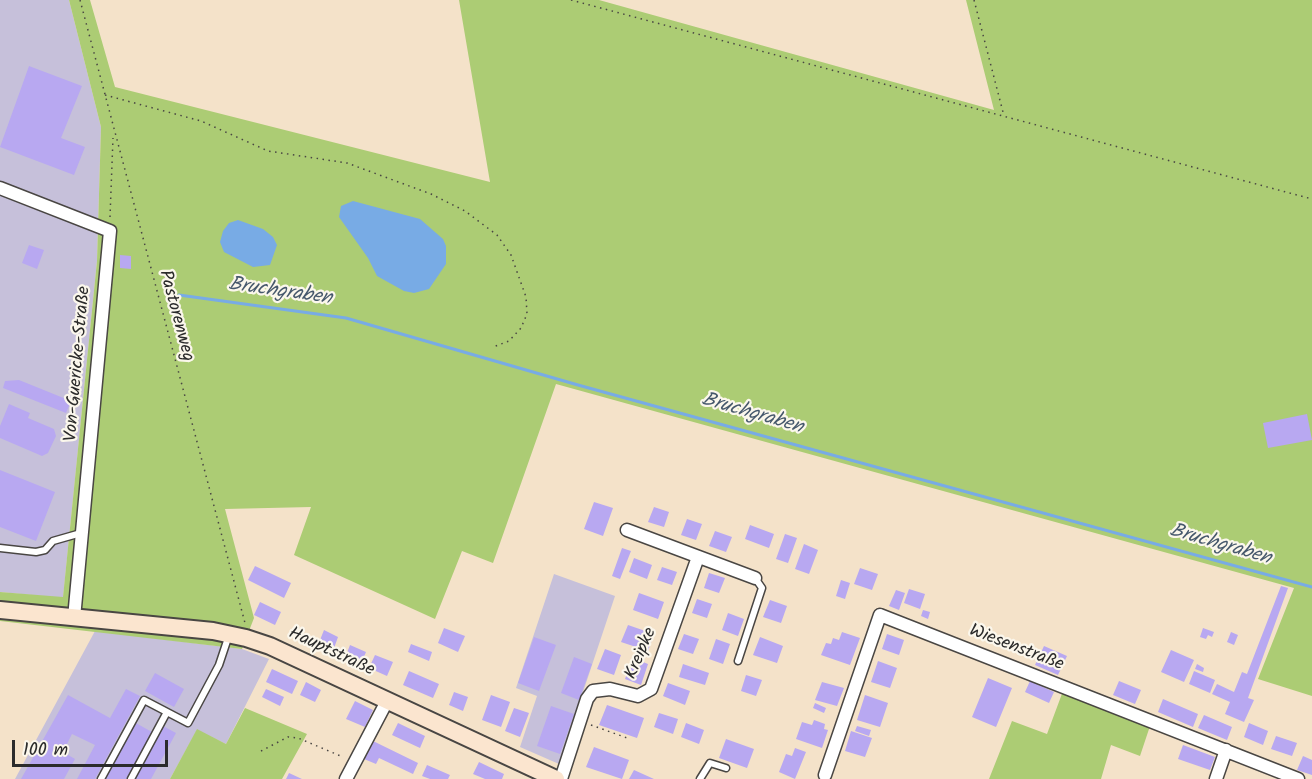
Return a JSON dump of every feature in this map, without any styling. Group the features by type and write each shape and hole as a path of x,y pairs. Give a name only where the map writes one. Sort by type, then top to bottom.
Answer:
{"main road":[{"name":"Hauptstraße","path":"0,610 238,636 387,701 556,779"}],"street":[{"path":"0,188 110,231"},
{"name":"Von-Guericke-Straße","path":"74,618 110,231"},
{"path":"627,530 755,578"},
{"name":"Kreipke","path":"561,779 587,699 593,691 610,689 638,696 651,689 698,557"},
{"name":"Wiesenstraße","path":"825,776 880,615 1298,779"},
{"path":"346,779 387,701"},
{"path":"1216,779 1226,750"}],"lane":[{"path":"0,548 36,552 45,550 53,541 81,533"},
{"path":"738,661 762,588 755,578"},
{"path":"101,779 144,700 188,723 238,636"},
{"path":"130,779 167,712"},
{"path":"700,779 710,764 726,768"}],"path":[{"name":"Pastorenweg","path":"80,0 240,602 238,636"},
{"path":"571,0 1312,199"},
{"path":"974,0 1004,116"},
{"path":"105,95 201,121 268,151 347,163 430,194 465,211 497,235 511,255 526,297 527,314 521,328 509,341 493,347"},
{"path":"110,231 114,134"},
{"path":"580,721 630,739"},
{"path":"261,751 288,737 298,738 355,762"}],"shaded area":[{"path":"0,0 69,0 101,127 97,261 63,598 0,592"},
{"path":"554,574 615,596 559,764 520,747 537,696 516,688"},
{"path":"95,631 242,649 269,659 226,744 197,730 170,779 15,779"}],"green space":[{"path":"69,0 90,0 115,87 490,182 459,0 599,0 994,110 966,0 1312,0 1312,696 1258,679 1294,588 556,384 493,563 462,551 435,619 294,555 311,507 225,509 254,618 242,649 0,621 0,592 63,597 97,261 101,127"},
{"path":"1063,691 1150,726 1140,756 1111,745 1101,779 989,779 1012,721 1047,734"},
{"path":"245,708 307,734 282,779 170,779 197,729 226,744"}],"water":[{"path":"353,201 420,219 443,239 446,246 446,264 429,289 414,293 404,291 377,276 368,258 339,217 341,206"},
{"path":"238,220 263,229 273,237 277,245 270,265 253,267 224,252 220,242 223,231 229,223"}],"building":[{"path":"29,66 82,86 61,138 85,147 74,175 0,147"},
{"path":"29,245 44,250 37,269 22,263"},
{"path":"120,255 131,256 131,269 120,268"},
{"path":"19,380 71,401 66,413 3,388 5,381"},
{"path":"9,404 30,413 28,418 54,429 56,436 48,453 42,456 0,438 0,426"},
{"path":"1307,414 1312,440 1268,448 1263,423"},
{"path":"0,470 55,492 36,541 0,527"},
{"path":"594,502 613,508 603,536 584,529"},
{"path":"654,507 669,512 664,527 648,522"},
{"path":"687,519 702,524 696,540 681,535"},
{"path":"750,525 774,534 769,548 745,539"},
{"path":"715,531 732,537 726,552 709,546"},
{"path":"785,534 797,538 788,563 776,559"},
{"path":"804,544 818,550 809,574 795,569"},
{"path":"622,548 631,551 620,579 612,576"},
{"path":"634,558 652,565 647,579 629,572"},
{"path":"255,566 291,583 284,598 248,580"},
{"path":"662,567 677,572 672,585 657,580"},
{"path":"860,568 878,574 872,590 854,584"},
{"path":"709,573 725,578 719,593 704,588"},
{"path":"841,580 850,583 845,599 836,596"},
{"path":"1281,586 1288,588 1248,698 1254,700 1244,722 1225,714 1230,702 1212,694 1217,684 1234,692 1242,672 1247,674"},
{"path":"909,589 925,594 920,609 904,603"},
{"path":"896,590 905,593 899,610 889,606"},
{"path":"639,593 664,602 658,619 633,610"},
{"path":"697,599 712,604 707,618 692,613"},
{"path":"770,600 787,606 781,623 763,617"},
{"path":"260,602 281,612 275,625 254,615"},
{"path":"923,610 930,612 928,619 921,616"},
{"path":"728,613 744,619 738,636 722,630"},
{"path":"628,625 654,634 648,651 621,642"},
{"path":"444,628 465,636 458,652 438,643"},
{"path":"1203,628 1214,632 1212,637 1208,635 1206,639 1200,637"},
{"path":"324,630 338,637 333,651 318,645"},
{"path":"842,632 860,638 850,665 821,655 826,643 831,644 833,638 839,640"},
{"path":"1231,632 1238,635 1234,645 1227,642"},
{"path":"684,634 699,639 693,654 678,649"},
{"path":"887,634 904,640 899,655 882,649"},
{"path":"534,637 556,645 539,691 518,683"},
{"path":"760,637 783,646 777,663 753,655"},
{"path":"716,639 730,644 723,664 709,659"},
{"path":"411,644 432,652 429,661 408,652"},
{"path":"350,645 366,652 361,664 345,658"},
{"path":"1044,646 1067,656 1058,675 1035,665"},
{"path":"605,649 621,655 614,675 597,669"},
{"path":"1171,650 1194,660 1184,682 1161,672"},
{"path":"375,655 393,662 387,676 369,668"},
{"path":"574,657 592,664 579,700 561,693"},
{"path":"633,658 648,664 641,685 625,679"},
{"path":"878,661 897,668 890,688 871,682"},
{"path":"683,664 709,673 705,685 679,677"},
{"path":"1197,664 1204,668 1203,672 1195,669"},
{"path":"272,669 298,681 292,694 266,682"},
{"path":"409,671 439,684 433,698 403,685"},
{"path":"1194,671 1215,680 1210,693 1189,684"},
{"path":"155,673 184,689 174,707 145,691"},
{"path":"746,675 762,680 756,696 741,691"},
{"path":"988,678 1012,688 996,727 972,717"},
{"path":"1030,681 1054,692 1049,703 1025,692"},
{"path":"1119,681 1141,690 1135,704 1113,695"},
{"path":"306,682 321,690 315,702 300,695"},
{"path":"822,682 844,688 837,706 815,700"},
{"path":"668,683 690,691 685,705 663,696"},
{"path":"126,689 140,696 95,779 77,779 95,745 72,734 63,752 75,759 64,779 21,779 68,695 110,718"},
{"path":"266,689 284,697 280,706 262,697"},
{"path":"454,692 468,697 463,711 449,705"},
{"path":"491,695 510,702 501,727 482,720"},
{"path":"865,695 888,703 880,727 857,720"},
{"path":"1163,699 1198,714 1193,727 1158,712"},
{"path":"355,701 373,710 365,727 346,719"},
{"path":"815,703 826,708 824,713 813,708"},
{"path":"607,705 644,718 637,738 599,725"},
{"path":"551,706 574,714 560,754 537,746"},
{"path":"514,708 529,713 520,737 505,731"},
{"path":"659,713 678,719 673,734 654,727"},
{"path":"1204,715 1232,727 1227,740 1198,728"},
{"path":"814,720 825,724 824,729 828,730 822,748 796,739 802,722 812,725"},
{"path":"134,722 152,732 126,779 103,779"},
{"path":"398,723 425,736 420,748 392,735"},
{"path":"686,723 704,730 699,744 681,737"},
{"path":"1249,723 1268,731 1263,745 1244,737"},
{"path":"163,726 176,733 151,779 134,779"},
{"path":"857,726 871,730 869,736 855,731"},
{"path":"851,731 872,738 865,757 845,751"},
{"path":"1276,736 1297,743 1292,756 1271,749"},
{"path":"726,739 754,749 747,768 719,758"},
{"path":"373,741 418,763 413,774 379,758 376,764 364,759"},
{"path":"1183,745 1215,757 1210,770 1178,759"},
{"path":"594,747 629,760 622,779 586,767"},
{"path":"795,748 806,752 795,779 779,772 786,754 792,756"},
{"path":"1303,756 1312,760 1312,775 1297,770"},
{"path":"479,762 504,774 502,779 485,779 473,774"},
{"path":"427,765 450,775 448,779 430,779 422,776"},
{"path":"634,770 654,779 629,779"},
{"path":"289,773 302,779 286,779"}],"waterway":[{"name":"Bruchgraben","path":"179,295 346,318 578,385 1312,587"}]}
